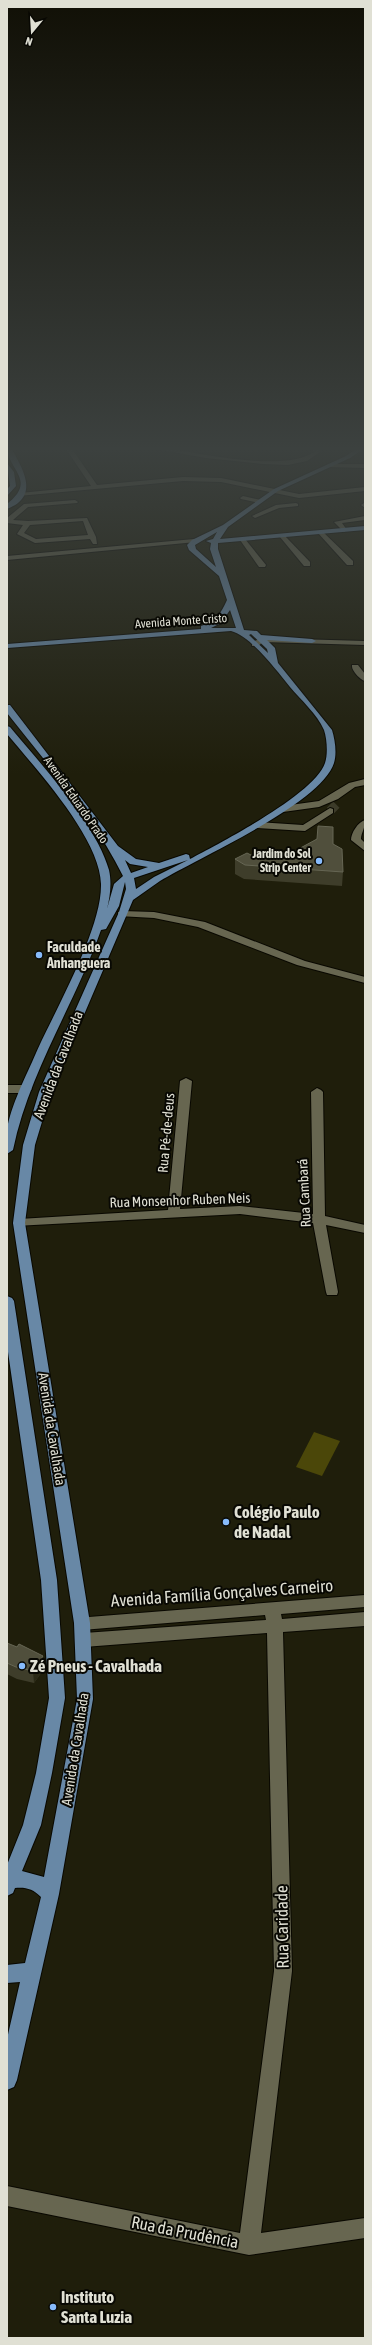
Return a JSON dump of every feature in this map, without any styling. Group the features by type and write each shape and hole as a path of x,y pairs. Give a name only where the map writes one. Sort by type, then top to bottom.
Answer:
{"main road":[{"path":"199,555 220,574"},
{"path":"216,555 220,574 231,599 241,631 271,648 274,663"},
{"path":"129,898 157,879 280,811 322,776 330,763 331,742 328,730 320,718 274,663 231,599"},
{"path":"186,632 217,623 223,617 231,599"},
{"path":"240,613 243,626 241,631"},
{"name":"Avenida Monte Cristo","path":"7,646 230,629 241,631"},
{"name":"Avenida Monte Cristo","path":"7,651 232,634 241,631"},
{"name":"Avenida Eduardo Prado","path":"7,707 94,819 112,846 128,876 131,889 129,898"},
{"name":"Avenida Eduardo Prado","path":"7,729 46,776 94,844 104,871 106,892 93,939"},
{"path":"93,939 114,906 119,884 128,876 169,864 222,843"},
{"path":"112,846 133,862 149,866 169,864"},
{"name":"Avenida da Cavalhada","path":"7,2080 50,1894 85,1699 84,1640 82,1623 19,1223 29,1145 45,1092 89,987 129,898"},
{"name":"Avenida da Cavalhada","path":"7,1150 26,1090 93,939"},
{"path":"86,953 79,984 82,987 89,987"},
{"path":"63,1005 68,1008 71,1014 64,1046"},
{"name":"Avenida da Cavalhada","path":"7,1301 49,1580 57,1698 44,1773 32,1825 8,1883"},
{"path":"8,1883 21,1878 34,1880 43,1885 50,1894"},
{"path":"7,1974 32,1970"}],"street":[{"path":"7,558 39,555"},
{"path":"252,555 262,565"},
{"path":"299,555 307,564"},
{"path":"343,555 350,563"},
{"path":"258,641 365,643"},
{"path":"271,648 312,641"},
{"path":"355,667 365,679"},
{"path":"280,811 314,806 337,796 347,787 358,782 365,782"},
{"path":"337,804 356,787 365,786"},
{"path":"280,811 320,819"},
{"path":"257,825 300,828 310,826 330,811"},
{"path":"365,823 356,835 356,840 365,848"},
{"path":"122,914 154,915 201,924 295,961 365,980"},
{"name":"Rua Pé-de-deus","path":"174,1212 186,1080"},
{"path":"7,1089 26,1090"},
{"name":"Rua Cambará","path":"317,1092 318,1219 332,1292"},
{"name":"Rua Monsenhor Ruben Neis","path":"19,1223 174,1212 240,1210 318,1219 365,1228"},
{"name":"Avenida Família Gonçalves Carneiro","path":"82,1623 365,1601"},
{"name":"Rua Caridade","path":"249,2245 283,1971 275,1626 272,1608"},
{"path":"84,1640 365,1619"},
{"name":"Rua da Prudência","path":"7,2196 249,2245 365,2228"}],"shaded area":[{"path":"314,1432 340,1441 322,1476 296,1467"}],"building":[{"path":"318,826 333,827 333,844 342,849 343,872 245,865 235,859 247,853 255,857 282,858 317,839"},
{"path":"7,1643 17,1647 19,1644 43,1656 33,1671 16,1667 7,1663"}],"tunnel":[{"path":"330,811 337,804"}],"place":[{"name":"Jardim do Sol Strip Center","path":"319,861"},
{"name":"Faculdade Anhanguera","path":"39,955"},
{"name":"Colégio Paulo de Nadal","path":"226,1522"},
{"name":"Zé Pneus - Cavalhada","path":"22,1666"},
{"name":"Instituto Santa Luzia","path":"53,2307"}]}
